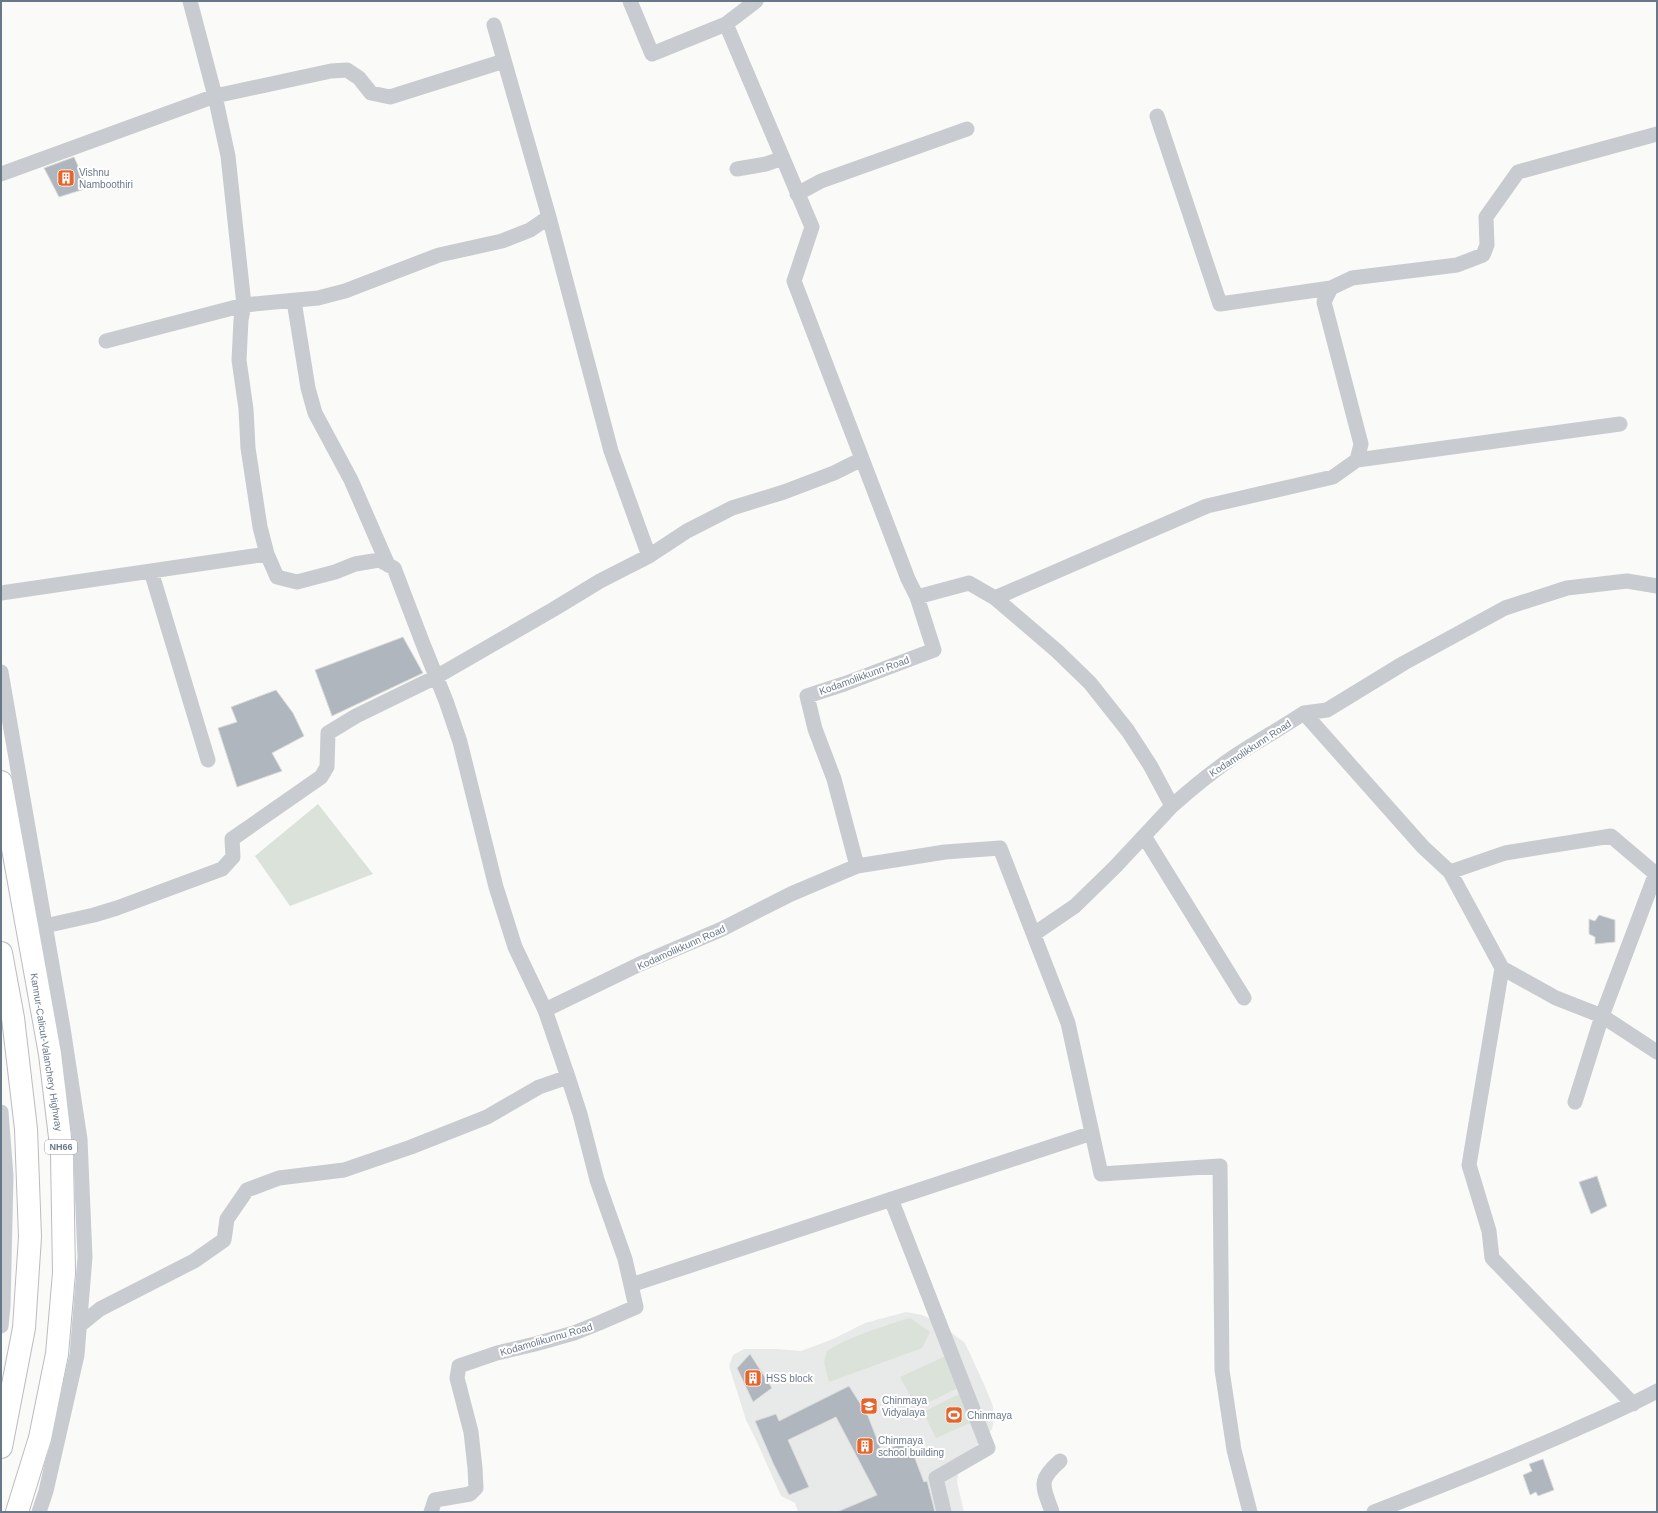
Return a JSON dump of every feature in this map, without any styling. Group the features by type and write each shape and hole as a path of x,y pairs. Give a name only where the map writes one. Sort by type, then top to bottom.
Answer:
{"highway":[{"name":"Kannur-Calicut-Valanchery Highway","path":"1,782 50,1054 62,1154 64,1273 57,1354 40,1438 17,1512"},
{"path":"1,954 13,1018 26,1129 30,1237 24,1328 1,1447"}],"street":[{"path":"79,1326 100,1309 194,1261 224,1240 227,1219 247,1190 279,1178 344,1170 411,1147 487,1117 539,1087 568,1077 546,1010 515,947 496,887 460,742 446,701 394,568 379,560 355,564 335,572 297,582 277,577 267,554 260,527 248,448 246,409 239,360 241,320 244,305 228,156 215,96 190,1"},
{"path":"630,1 652,54 726,24 756,1"},
{"path":"726,24 812,227 794,281 908,579 917,597 969,583 995,598 1057,651 1090,683 1128,731 1150,765 1172,806"},
{"path":"494,25 549,217 610,451 649,556"},
{"path":"1,174 215,96 331,71 347,70 359,78 371,93 390,97 504,61"},
{"path":"1157,116 1220,304 1331,288 1352,278 1457,265 1473,260 1483,255 1487,245 1486,216 1518,172 1657,134"},
{"path":"797,194 821,181 967,129"},
{"path":"737,169 766,164 783,158"},
{"path":"106,342 244,305 318,298 345,291 439,255 502,241 530,230 549,217"},
{"path":"1331,288 1324,302 1360,444 1357,460"},
{"path":"294,300 308,388 315,413 351,480 388,565"},
{"path":"995,598 1207,506 1333,477 1357,460 1620,424"},
{"path":"45,926 94,915 117,908 222,869 233,857 232,839 321,777 327,767 328,732 356,716 436,677 600,581 649,556 687,532 732,508 784,492 834,473 862,459"},
{"path":"1,593 267,554"},
{"path":"151,571 208,760"},
{"path":"1304,713 1327,710 1404,663 1505,608 1567,588 1626,581 1657,586"},
{"name":"Kodamolikkunn Road","path":"546,1010 640,964 716,932 791,894 857,866 834,779 816,729 807,696 844,684 934,650 917,597"},
{"path":"1,672 80,1139 85,1256 77,1355 46,1491 39,1512"},
{"path":"1304,713 1423,847 1450,872 1502,968 1556,998 1602,1016 1657,1052"},
{"name":"Kodamolikkunn Road","path":"1034,934 1075,906 1115,867 1172,806 1201,781 1237,755 1304,713"},
{"path":"1144,836 1244,998"},
{"path":"1450,872 1505,854 1611,836 1657,874 1602,1016 1575,1102"},
{"path":"857,866 945,852 1000,848 1068,1023 1100,1174 1220,1166 1222,1370 1234,1450 1250,1512"},
{"path":"1502,968 1469,1165 1489,1231 1492,1258 1633,1404"},
{"name":"Kodamolikunnu Road","path":"431,1512 435,1500 470,1494 476,1488 471,1432 457,1378 459,1366 503,1351 535,1344 574,1332 636,1307 622,1252 597,1180 586,1134 568,1077"},
{"path":"1,1112 6,1176 1,1326"},
{"path":"631,1285 1092,1133"},
{"path":"891,1199 988,1448 936,1478 944,1512"},
{"path":"1374,1512 1485,1468 1633,1404 1657,1391"},
{"path":"1052,1512 1046,1493 1044,1480 1048,1471 1060,1461"}],"shaded area":[{"path":"318,804 373,874 290,906 255,856"},
{"path":"906,1312 922,1315 936,1321 965,1343 993,1406 994,1419 992,1429 960,1463 957,1482 964,1512 798,1512 795,1503 781,1496 746,1420 729,1366 733,1355 744,1349 801,1351 833,1339 865,1323"},
{"path":"910,1318 930,1332 922,1348 829,1382 824,1362 827,1351 857,1336"},
{"path":"957,1351 970,1382 917,1408 900,1377"},
{"name":"Chinmaya","path":"973,1390 984,1417 936,1438 923,1412 955,1396"}],"building":[{"name":"Vishnu Namboothiri","path":"74,157 88,188 59,197 44,168"},
{"path":"403,637 423,673 332,716 315,670"},
{"path":"276,690 293,713 304,736 272,753 282,771 237,787 218,728 237,722 231,707"},
{"path":"1599,915 1615,920 1615,942 1595,944 1595,937 1589,934 1589,919 1595,921"},
{"path":"1597,1176 1607,1206 1591,1214 1579,1182"},
{"name":"HSS block","path":"750,1354 772,1388 753,1402 737,1368"},
{"path":"849,1386 868,1416 882,1452 908,1440 924,1482 927,1481 935,1512 837,1512 877,1495 836,1417 788,1440 809,1487 789,1495 755,1421 776,1414 779,1421"},
{"path":"1543,1459 1554,1490 1538,1496 1536,1492 1530,1495 1523,1475 1532,1471 1529,1464"}],"place":[{"name":"Vishnu Namboothiri","path":"66,178"},
{"name":"HSS block","path":"753,1378"},
{"name":"Chinmaya Vidyalaya","path":"869,1406"},
{"name":"Chinmaya","path":"954,1415"},
{"name":"Chinmaya school building","path":"865,1446"}]}
